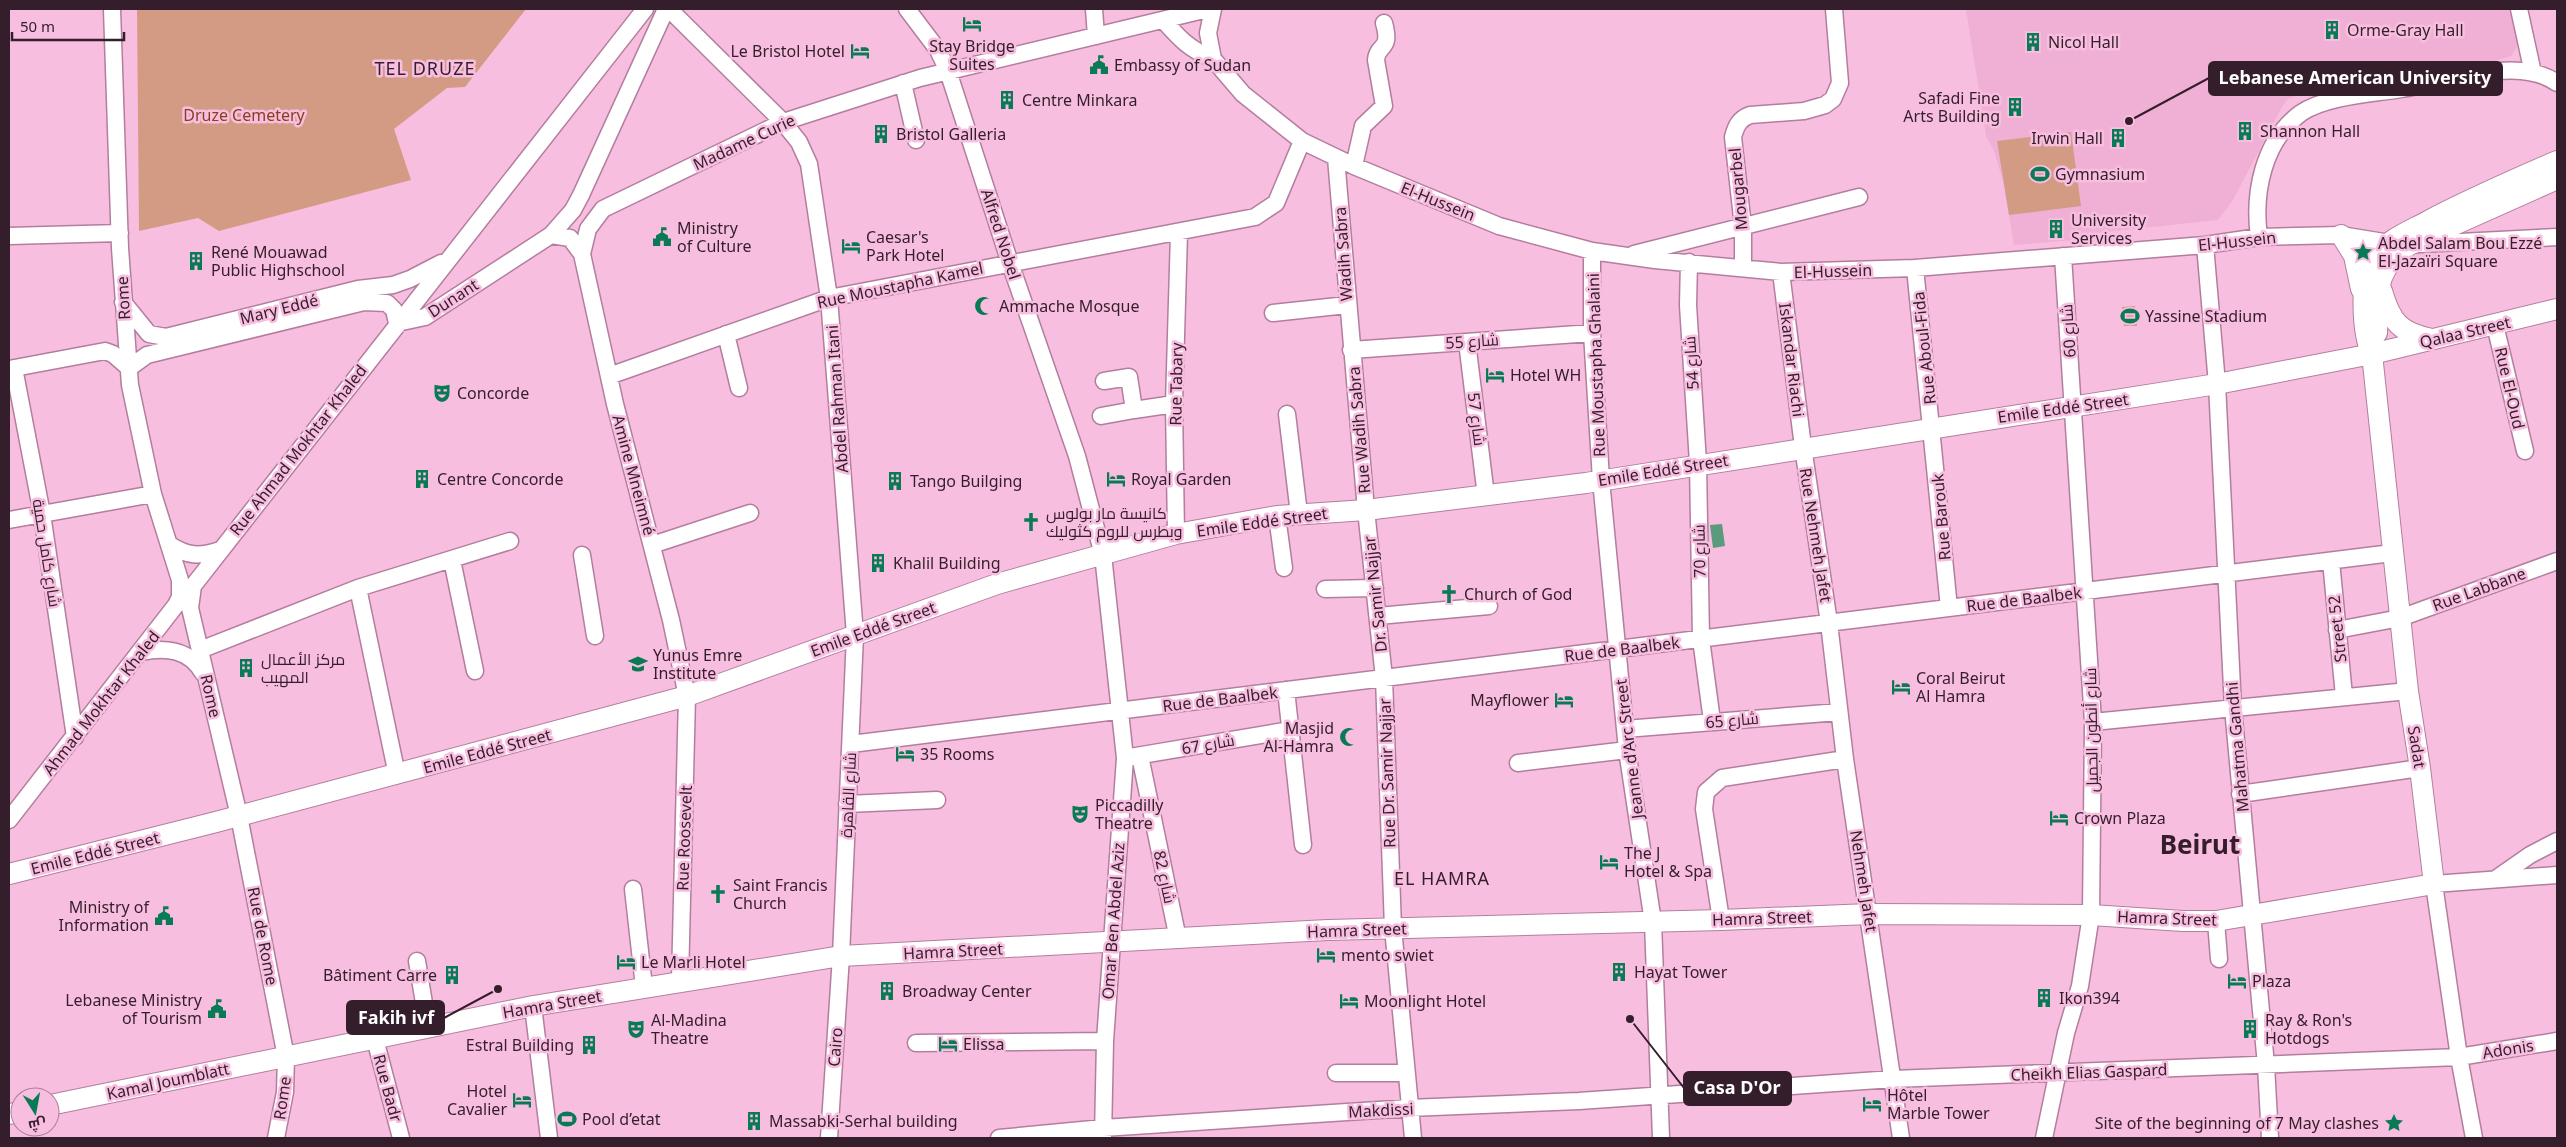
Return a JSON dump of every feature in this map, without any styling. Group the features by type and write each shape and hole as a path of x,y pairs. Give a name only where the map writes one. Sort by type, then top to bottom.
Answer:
{"main road":[{"path":"2364,304 2369,265 2387,243 2465,201 2557,161"},
{"path":"2372,354 2376,342 2380,285 2388,263 2409,245 2557,179"},
{"path":"2341,235 2349,246 2357,267 2364,304 2368,345 2372,354"},
{"path":"2380,285 2388,310 2399,326 2410,334 2437,339"},
{"name":"Qalaa Street","path":"2372,354 2557,309"},
{"name":"Emile Eddé Street","path":"9,874 397,775 687,696 997,584 1176,534 1277,516 1366,510 1601,480 1803,447 2217,384 2372,354"},
{"name":"Sadat","path":"2372,354 2408,690 2420,768 2434,884"},
{"name":"Hamra Street","path":"286,1057 534,1006 841,956 1394,928 1721,920 1869,914 2091,915 2216,921 2434,884"},
{"name":"Kamal Joumblatt","path":"60,1103 286,1057"}],"street":[{"name":"Rome","path":"112,9 123,302 128,368 153,494 180,580"},
{"name":"Dunant","path":"397,323 645,9"},
{"name":"Dunant","path":"397,323 425,317 550,235 573,210 668,9"},
{"name":"Abdel Rahman Itani","path":"668,9 783,122 799,142 809,164 829,298 855,635"},
{"name":"Alfred Nobel","path":"907,9 938,50 948,71 1010,263 1077,456 1103,555"},
{"path":"1094,9 1096,36"},
{"name":"Madame Curie","path":"588,229 603,209 783,122 903,83 948,71 1208,9"},
{"name":"El-Hussein","path":"1213,9 1208,33 1214,59 1243,94 1302,141 1354,166 1517,232 1592,251 1781,272 1915,268 2205,245 2259,237 2341,235 2409,245 2557,237"},
{"name":"Mougarbel","path":"1743,268 1743,227 1734,143 1735,128 1743,118 1750,115 1804,111 1825,105 1833,99 1840,83 1834,9"},
{"path":"2519,9 2532,68 2557,83"},
{"path":"1163,20 1195,52 1214,59"},
{"path":"1354,166 1363,126 1384,106 1376,60 1377,55 1386,44 1388,36 1384,23"},
{"path":"2259,237 2257,203 2262,172 2268,156 2292,122 2309,108 2323,103 2400,90 2466,70 2505,62 2557,72"},
{"path":"903,83 916,140"},
{"name":"Rue Moustapha Kamel","path":"609,376 829,298 1241,221 1269,210 1281,194 1302,141"},
{"name":"Wadih Sabra","path":"1336,158 1352,350"},
{"path":"581,195 588,207 603,209"},
{"path":"1625,256 1859,197"},
{"name":"Amine Mneimné","path":"588,229 582,254 614,404 652,545 687,696"},
{"path":"9,236 120,233"},
{"name":"Rue Tabary","path":"1176,534 1174,404 1179,233"},
{"path":"550,235 570,238 582,254"},
{"name":"Mahatma Gandhi","path":"2205,245 2217,384 2232,708 2266,1064 2270,1138"},
{"name":"Rue Moustapha Ghalaini","path":"1592,251 1592,333 1601,480"},
{"name":"شارع 60","path":"2063,256 2074,406"},
{"name":"Mary Eddé","path":"123,302 148,334 166,337 358,288 393,284 410,279 446,260"},
{"name":"شارع 54","path":"1689,262 1688,305 1698,464"},
{"name":"Rue Aboul-Fida","path":"1915,268 1932,427"},
{"name":"Iskandar Riachi","path":"1781,272 1803,447"},
{"name":"Mary Eddé","path":"128,368 147,354 364,302 387,303 394,310 397,323"},
{"path":"1274,313 1347,305"},
{"name":"Rue Ahmad Mokhtar Khaled","path":"199,577 397,323"},
{"name":"Rue El-Oud","path":"2495,325 2525,450"},
{"name":"شارع 55","path":"1352,350 1592,333"},
{"path":"726,334 739,388"},
{"name":"شارع 57","path":"1467,342 1486,496"},
{"name":"Rue Wadih Sabra","path":"1352,350 1366,510"},
{"path":"11,369 105,351 113,354 128,368"},
{"name":"شارع كامل حمية","path":"11,369 42,514 75,738"},
{"path":"1104,381 1129,377 1134,410"},
{"path":"1101,416 1174,404"},
{"name":"شارع أنطون الجميل","path":"2044,1138 2059,1074 2066,1033 2080,986 2091,915 2093,722 2074,406"},
{"path":"1287,414 1299,514"},
{"name":"Rue Barouk","path":"1932,427 1949,608"},
{"name":"Rue Nehmeh Jafet","path":"1803,447 1829,623"},
{"name":"شارع 70","path":"1698,464 1701,639 1712,721"},
{"name":"Jeanne d'Arc Street","path":"1601,480 1627,750 1653,922 1661,1138"},
{"path":"9,520 153,494"},
{"name":"Dr. Samir Najjar","path":"1366,510 1384,678"},
{"path":"652,545 750,513"},
{"path":"1277,516 1284,568"},
{"path":"200,650 358,588 510,541"},
{"path":"170,545 181,552 194,556 220,550"},
{"name":"Rue de Baalbek","path":"851,744 1617,650 2226,572 2392,553"},
{"path":"582,555 595,636"},
{"name":"Omar Ben Abdel Aziz","path":"1103,555 1122,711 1133,757 1110,943 1103,1133"},
{"path":"452,560 475,671"},
{"name":"Street 52","path":"2331,561 2344,696"},
{"name":"Rue Labbane","path":"2337,630 2400,618 2557,561"},
{"name":"Rome","path":"199,577 190,597 190,608 239,816"},
{"name":"Ahmad Mokhtar Khaled","path":"9,820 75,738 176,605 181,588 180,580"},
{"path":"358,588 397,775"},
{"path":"1325,589 1375,588"},
{"path":"1378,616 1489,606"},
{"name":"Nehmeh Jafet","path":"1829,623 1845,759 1901,1138"},
{"name":"شارع القاهرة","path":"841,956 855,635"},
{"path":"141,652 158,648 173,649 187,655 199,665 207,679"},
{"name":"Rue Dr. Samir Najjar","path":"1384,678 1394,928 1413,1138"},
{"path":"1286,690 1303,845"},
{"path":"2093,722 2408,690"},
{"name":"Rue Roosevelt","path":"680,981 687,696"},
{"name":"شارع 65","path":"1625,729 1839,712"},
{"name":"شارع 67","path":"1133,757 1290,730"},
{"path":"1518,764 1627,750"},
{"name":"شارع 82","path":"1133,757 1178,939"},
{"path":"1721,920 1704,809 1706,792 1722,778 1845,759"},
{"path":"2240,794 2420,768"},
{"path":"847,804 937,800"},
{"name":"Rue de Rome","path":"239,816 286,1057"},
{"path":"2497,878 2530,855 2557,841"},
{"path":"2434,884 2557,875"},
{"name":"Sadat","path":"2434,884 2474,1138"},
{"path":"633,888 644,987"},
{"path":"2216,921 2219,959"},
{"name":"Cairo","path":"829,1138 841,956"},
{"path":"417,961 428,1027"},
{"path":"534,1006 550,1138"},
{"name":"Rue Badr","path":"375,1038 401,1138"},
{"path":"916,1043 1105,1041"},
{"name":"Adonis","path":"2460,1057 2557,1041"},
{"name":"Rome","path":"276,1138 285,1092 286,1057"},
{"name":"Cheikh Elias Gaspard","path":"1660,1096 1893,1079 2460,1057"},
{"path":"1336,1073 1406,1073"},
{"name":"Makdissi","path":"999,1138 1103,1133 1410,1108 1660,1096"}],"shaded area":[{"path":"1966,9 2510,9 2518,45 2511,56 2415,85 2402,76 2298,95 2288,99 2233,200 2218,220 2097,233 2097,236 2088,239 2014,245 2003,181 1994,151 1986,136"},
{"path":"1722,524 1725,546 1713,548 1710,525"}],"green space":[{"name":"Druze Cemetery","path":"137,9 526,9 465,87 447,88 394,129 411,180 219,231 198,218 139,231"},
{"name":"Gymnasium","path":"2071,132 2081,206 2009,215 1997,141"},
{"name":"Yassine Stadium","path":"2135,306 2137,326 2124,326 2122,307"}],"place":[{"name":"Stay Bridge Suites","path":"972,24"},
{"name":"Orme-Gray Hall","path":"2332,30"},
{"name":"Nicol Hall","path":"2033,42"},
{"name":"Le Bristol Hotel","path":"860,51"},
{"name":"Embassy of Sudan","path":"1099,65"},
{"name":"Centre Minkara","path":"1007,100"},
{"name":"Safadi Fine Arts Building","path":"2015,107"},
{"name":"Lebanese American University","path":"2129,121"},
{"name":"Shannon Hall","path":"2245,131"},
{"name":"Bristol Galleria","path":"881,134"},
{"name":"Irwin Hall","path":"2118,138"},
{"name":"Gymnasium","path":"2040,174"},
{"name":"University Services","path":"2056,229"},
{"name":"Ministry of Culture","path":"662,237"},
{"name":"Caesar's Park Hotel","path":"851,246"},
{"name":"Abdel Salam Bou Ezzé El-Jazaïri Square","path":"2363,252"},
{"name":"René Mouawad Public Highschool","path":"196,261"},
{"name":"Ammache Mosque","path":"984,306"},
{"name":"Yassine Stadium","path":"2130,316"},
{"name":"Hotel WH","path":"1495,375"},
{"name":"Concorde","path":"442,393"},
{"name":"Centre Concorde","path":"422,479"},
{"name":"Royal Garden","path":"1116,479"},
{"name":"Tango Builging","path":"895,481"},
{"name":"كانيسة مار بولوس وبطرس للروم كثوليك","path":"1031,522"},
{"name":"Khalil Building","path":"878,563"},
{"name":"Church of God","path":"1449,594"},
{"name":"Yunus Emre Institute","path":"638,664"},
{"name":"مركز الأعمال المهيب","path":"246,668"},
{"name":"Coral Beirut Al Hamra","path":"1901,687"},
{"name":"Mayflower","path":"1564,700"},
{"name":"Masjid Al-Hamra","path":"1349,737"},
{"name":"35 Rooms","path":"905,754"},
{"name":"Piccadilly Theatre","path":"1080,814"},
{"name":"Crown Plaza","path":"2059,818"},
{"name":"The J Hotel & Spa","path":"1609,862"},
{"name":"Saint Francis Church","path":"718,894"},
{"name":"Ministry of Information","path":"164,916"},
{"name":"mento swiet","path":"1326,955"},
{"name":"Le Marli Hotel","path":"626,962"},
{"name":"Hayat Tower","path":"1619,972"},
{"name":"Bâtiment Carre","path":"452,975"},
{"name":"Plaza","path":"2237,981"},
{"name":"Fakih ivf","path":"498,989"},
{"name":"Broadway Center","path":"887,991"},
{"name":"Ikon394","path":"2044,998"},
{"name":"Moonlight Hotel","path":"1349,1001"},
{"name":"Lebanese Ministry of Tourism","path":"217,1009"},
{"name":"Casa D'Or","path":"1630,1019"},
{"name":"Al-Madina Theatre","path":"636,1029"},
{"name":"Ray & Ron's Hotdogs","path":"2250,1029"},
{"name":"Elissa","path":"948,1044"},
{"name":"Estral Building","path":"589,1045"},
{"name":"Hotel Cavalier","path":"522,1100"},
{"name":"Hôtel Marble Tower","path":"1872,1104"},
{"name":"Pool d’etat","path":"567,1119"},
{"name":"Massabki-Serhal building","path":"754,1121"},
{"name":"Site of the beginning of 7 May clashes","path":"2394,1123"}],"district":[{"name":"TEL DRUZE","path":"425,68"},
{"name":"Beirut","path":"2200,844"},
{"name":"EL HAMRA","path":"1442,878"}]}
